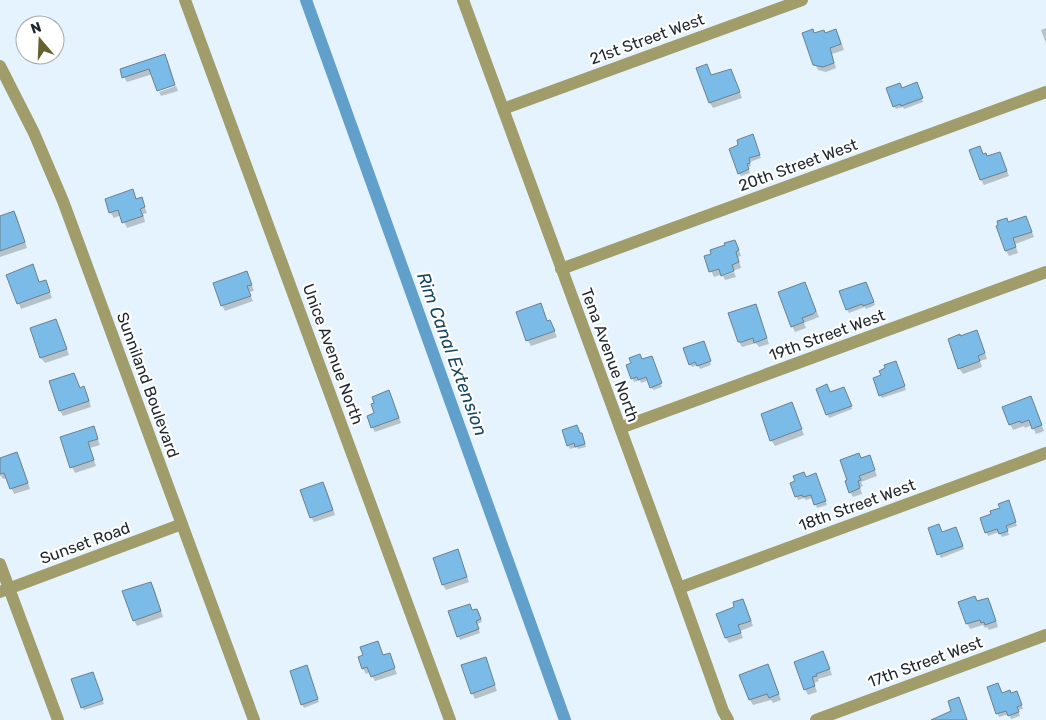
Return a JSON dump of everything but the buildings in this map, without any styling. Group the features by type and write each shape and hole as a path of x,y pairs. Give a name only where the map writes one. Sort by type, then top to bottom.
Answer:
{"street":[{"name":"Unice Avenue North","path":"185,0 450,720"},
{"name":"Tena Avenue North","path":"463,0 723,711 728,720"},
{"name":"21st Street West","path":"503,109 802,0"},
{"name":"Sunniland Boulevard","path":"0,66 34,133 63,201 254,720"},
{"name":"20th Street West","path":"561,269 1046,92"},
{"name":"19th Street West","path":"620,428 1046,272"},
{"name":"18th Street West","path":"679,588 1046,453"},
{"name":"Sunset Road","path":"4,590 182,524"},
{"path":"0,564 4,590 58,720"},
{"name":"17th Street West","path":"816,720 1046,635"}],"waterway":[{"name":"Rim Canal Extension","path":"306,0 565,720"}]}
